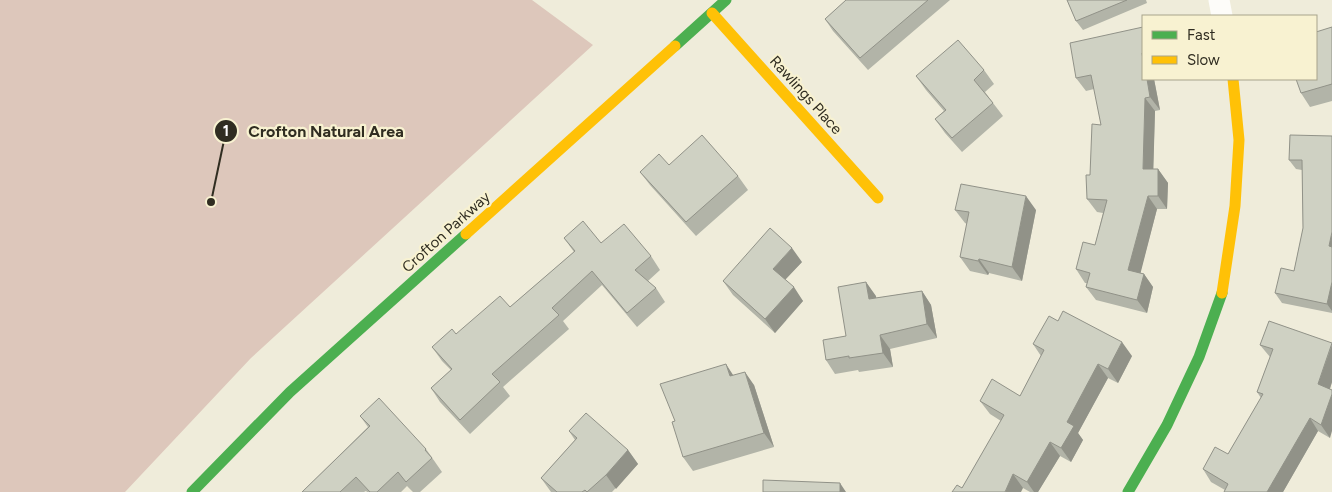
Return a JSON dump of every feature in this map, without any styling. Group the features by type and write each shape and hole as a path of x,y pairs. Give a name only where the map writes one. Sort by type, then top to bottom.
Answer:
{"street":[{"name":"Crofton Parkway","path":"192,492 290,392 726,0"},
{"path":"1219,0 1222,15"},
{"name":"Rawlings Place","path":"712,13 878,198"},
{"path":"1128,492 1167,425 1191,374 1226,285 1236,206 1238,140 1233,80"}],"shaded area":[{"path":"0,0 532,0 593,45 251,358 125,492 0,492"}],"building":[{"path":"846,0 928,0 860,58 825,19"},
{"path":"1067,0 1127,0 1076,21"},
{"path":"1142,27 1142,80 1147,80 1150,97 1145,98 1143,169 1158,169 1158,196 1148,196 1128,270 1144,274 1137,300 1086,287 1090,273 1076,269 1083,242 1095,245 1107,200 1087,199 1086,175 1090,175 1092,124 1101,125 1091,75 1076,78 1070,43"},
{"path":"1332,27 1332,84 1301,93 1296,80 1317,80 1317,32"},
{"path":"958,40 984,70 974,80 993,103 952,138 935,119 946,110 916,76"},
{"path":"702,135 738,176 686,222 640,172 659,154 669,165"},
{"path":"1290,135 1332,136 1332,232 1329,246 1332,247 1332,282 1327,304 1275,293 1281,268 1294,271 1303,228 1302,160 1289,160"},
{"path":"961,184 1026,196 1012,267 979,259 978,261 960,257 969,212 955,210"},
{"path":"583,221 601,243 624,224 651,256 635,270 656,288 627,313 592,271 552,308 559,315 492,374 500,382 460,420 431,388 452,369 432,347 452,329 456,334 500,296 510,307 575,251 564,238"},
{"path":"770,228 792,248 773,269 794,287 765,319 723,281"},
{"path":"866,282 869,299 922,291 927,324 880,335 883,353 826,360 823,340 846,336 838,287"},
{"path":"1063,311 1122,342 1108,369 1098,364 1067,422 1074,426 1061,448 1050,442 1027,482 1013,474 1005,492 952,492 957,485 962,488 1004,415 980,401 992,379 1020,396 1044,350 1033,344 1049,316 1058,321"},
{"path":"1269,321 1332,343 1318,384 1332,390 1332,394 1321,425 1310,418 1267,492 1224,492 1228,484 1203,469 1215,447 1228,454 1263,394 1257,392 1273,349 1260,345"},
{"path":"726,364 730,376 745,372 764,433 683,457 672,422 675,421 660,384"},
{"path":"379,398 432,458 406,482 398,472 377,492 370,492 356,477 340,492 302,492 370,426 360,416"},
{"path":"586,413 628,450 606,475 587,492 585,490 582,492 557,492 541,478 577,438 569,431"},
{"path":"763,480 840,483 840,492 763,492"}],"traffic: fast":[{"path":"675,46 726,0"},
{"path":"192,492 290,392 466,234"},
{"path":"1128,492 1167,425 1199,357 1222,293"}],"traffic: slow":[{"path":"712,13 878,198"},
{"path":"466,234 675,46"},
{"path":"1222,293 1235,206 1239,140 1233,80"}],"place":[{"name":"Crofton Natural Area","path":"211,202"}]}
